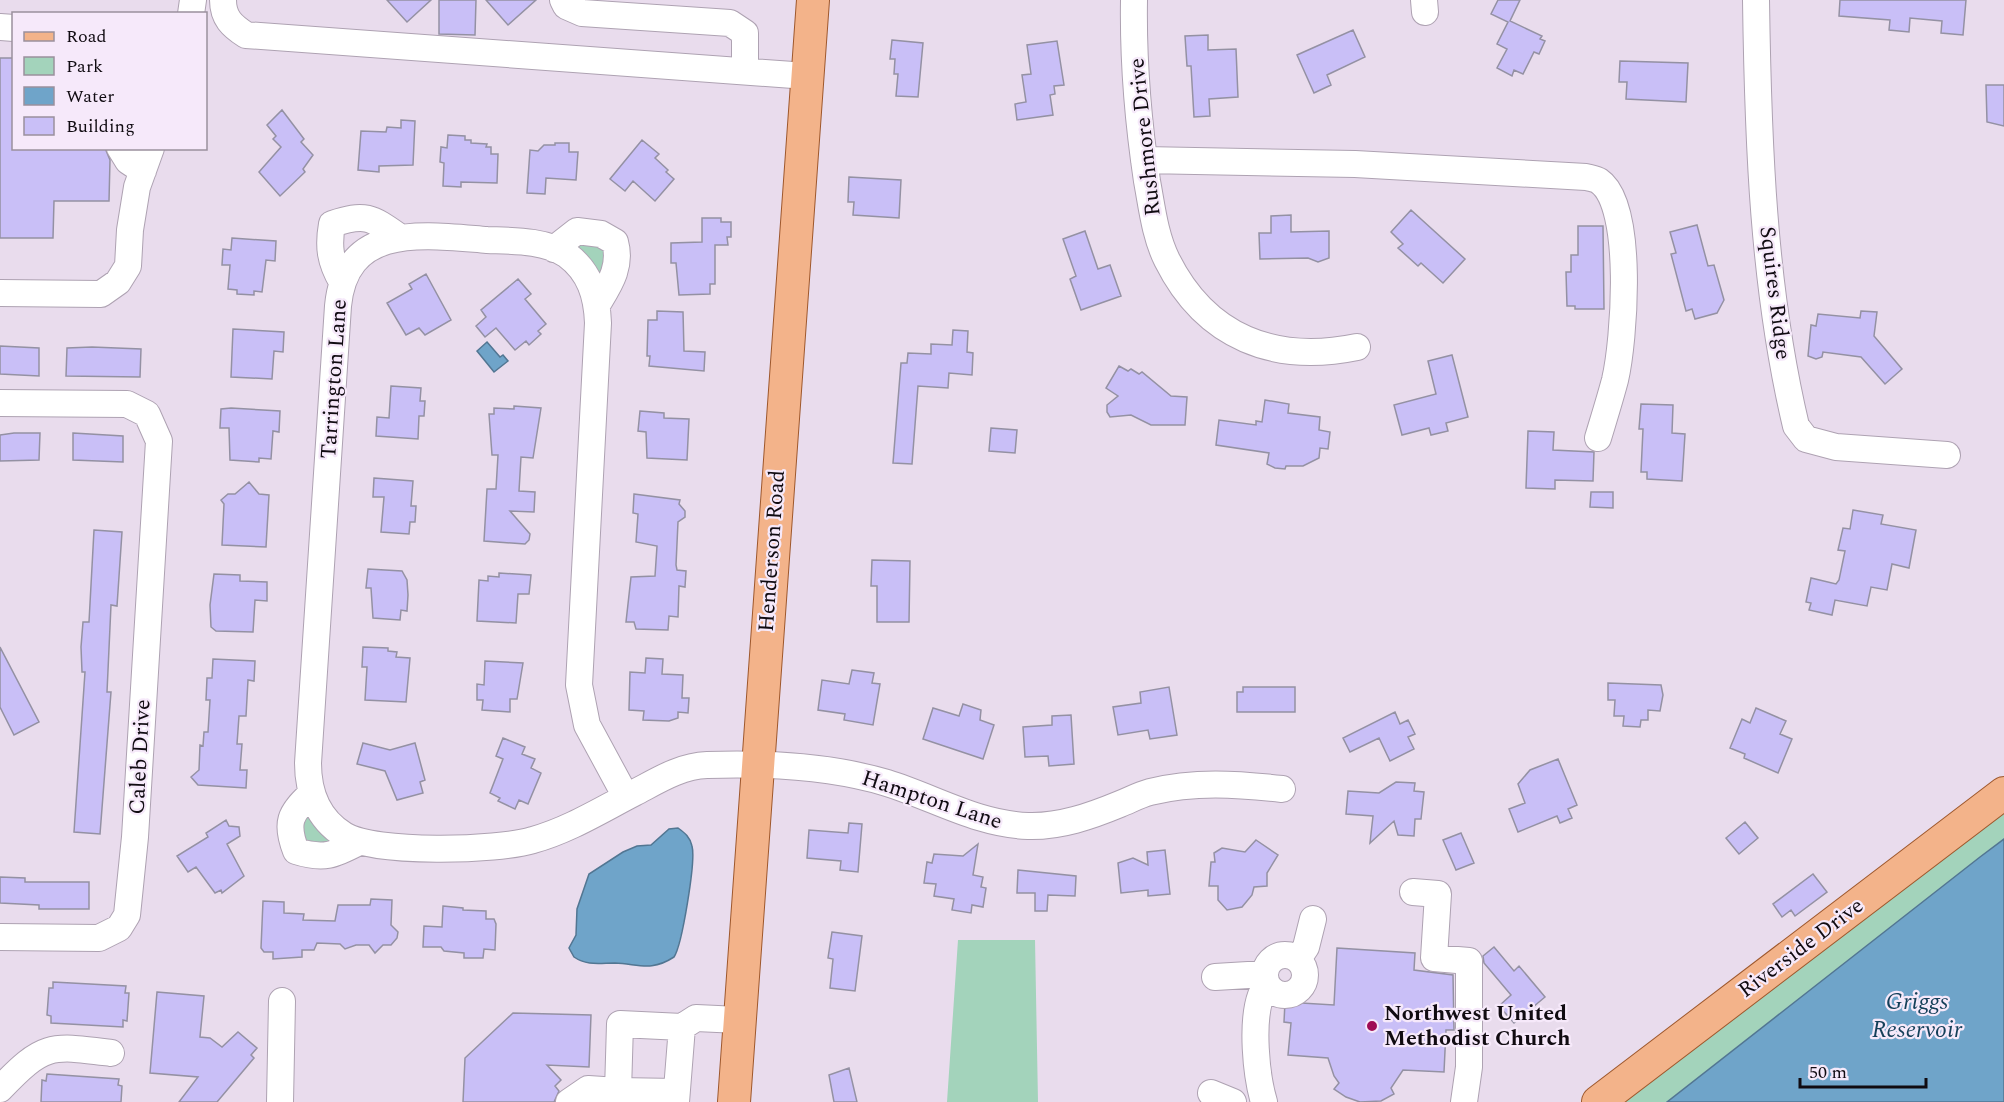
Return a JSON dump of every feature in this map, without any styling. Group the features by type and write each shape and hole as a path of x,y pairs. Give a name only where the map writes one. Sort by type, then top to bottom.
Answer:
{"main road":[{"name":"Henderson Road","path":"734,1102 813,0"},
{"name":"Riverside Drive","path":"1598,1102 2004,793"}],"street":[{"path":"223,0 223,9 230,25 246,35 807,76"},
{"path":"563,0 566,6 582,13 730,23 745,33 746,71"},
{"name":"Rushmore Drive","path":"1134,0 1137,102 1144,160 1155,227 1167,261 1200,307 1219,325 1241,338 1273,349 1314,353 1357,347"},
{"name":"Squires Ridge","path":"1756,0 1758,145 1770,268 1796,426 1806,439 1836,447 1947,455"},
{"path":"0,292 101,294 118,282 128,266 130,230 147,160 128,161 121,150"},
{"path":"1144,160 1355,164 1586,177 1599,181 1612,201 1620,232 1625,275 1623,319 1615,378 1598,438"},
{"path":"342,282 332,265 328,246 332,224 354,216 373,219 398,236"},
{"path":"554,249 577,231 601,234 615,242 618,261 614,277 597,305"},
{"name":"Tarrington Lane","path":"626,797 587,725 579,685 597,305 593,286 582,270 567,256 554,249 530,243 423,235 398,236 372,246 362,254 342,282 338,306 308,763 311,794 315,805 343,835 359,842 440,849 483,848 531,841 572,826 626,797 693,766 757,767"},
{"name":"Caleb Drive","path":"0,403 134,406 147,414 156,431 159,462 135,837 127,915 119,928 99,938 0,937"},
{"name":"Hampton Lane","path":"757,767 811,768 849,774 886,783 962,813 1002,825 1062,824 1147,792 1184,785 1238,784 1282,789"},
{"path":"311,794 293,810 289,834 296,851 316,857 326,856 359,842"},
{"path":"1413,892 1438,894 1434,958 1469,961 1469,1067 1464,1102"},
{"path":"1298,959 1306,947 1313,919"},
{"path":"1263,1102 1257,1060 1257,1019 1268,982 1268,964 1279,956 1292,956 1298,959 1305,970 1301,989 1289,996 1276,994 1268,982"},
{"path":"1215,977 1268,982"},
{"path":"280,1102 282,1001"},
{"path":"618,1091 620,1024 682,1027 696,1018 739,1020"},
{"path":"569,1102 588,1089 676,1097 682,1027"},
{"path":"0,1089 18,1070 46,1050 62,1046 111,1053"}],"green space":[{"path":"578,243 605,247 603,276 576,247"},
{"path":"2004,809 2004,839 1667,1102 1621,1102"},
{"path":"306,811 334,844 306,843 301,830"},
{"path":"958,940 1035,940 1038,1102 947,1102"}],"water":[{"path":"487,342 500,357 503,355 508,361 494,372 477,351"},
{"path":"678,828 690,840 693,855 684,921 674,957 666,962 645,966 589,963 574,957 569,948 576,935 577,909 589,874 623,852 637,846 651,845 669,829"},
{"name":"Griggs Reservoir","path":"2004,839 2004,1102 1667,1102 1980,857"}],"building":[{"path":"387,0 431,0 407,22"},
{"path":"439,0 476,0 475,35 439,34"},
{"path":"486,0 536,0 508,25"},
{"path":"1498,0 1520,0 1510,21 1542,36 1540,39 1545,41 1539,54 1534,52 1523,74 1514,70 1512,76 1497,68 1507,49 1497,44 1508,22 1491,14"},
{"path":"1840,0 1966,0 1963,35 1941,33 1942,21 1910,18 1909,32 1889,30 1890,20 1839,16"},
{"path":"1353,30 1365,57 1327,75 1331,85 1314,93 1297,55"},
{"path":"1208,35 1208,50 1236,49 1238,97 1209,99 1210,116 1194,117 1191,66 1187,66 1185,36"},
{"path":"892,40 923,43 918,97 896,96 898,74 894,74 895,59 890,59"},
{"path":"1057,41 1064,85 1054,86 1055,94 1050,95 1053,115 1017,120 1015,104 1026,102 1022,75 1031,74 1027,45"},
{"path":"0,58 12,58 12,150 106,150 110,160 109,201 54,201 53,238 0,238"},
{"path":"1620,61 1688,63 1686,102 1626,99 1627,82 1619,82"},
{"path":"1986,85 2004,85 2004,126 1987,122"},
{"path":"282,110 304,139 301,142 313,155 303,169 305,172 280,196 259,172 281,147 273,139 276,136 267,125"},
{"path":"401,120 415,121 413,165 379,166 379,172 358,170 361,131 386,132 387,127 401,128"},
{"path":"448,135 465,136 465,140 471,140 471,143 487,144 486,147 491,147 491,154 498,154 497,183 461,182 461,187 443,186 444,163 440,162 441,147 447,148"},
{"path":"642,140 659,154 655,158 674,179 655,201 633,181 625,191 610,179"},
{"path":"555,143 569,143 569,152 578,152 576,180 546,178 545,194 527,193 530,150 538,151 544,145 555,145"},
{"path":"849,177 901,180 899,218 853,215 854,202 848,202"},
{"path":"1411,210 1465,259 1443,283 1421,263 1418,266 1398,248 1403,244 1391,232"},
{"path":"1291,215 1291,232 1329,231 1329,258 1318,262 1308,258 1260,259 1259,233 1271,233 1271,216"},
{"path":"702,218 721,218 721,222 731,222 731,237 727,237 728,245 715,245 715,284 710,284 710,294 679,295 676,263 671,263 671,243 702,242"},
{"path":"1697,225 1708,266 1714,265 1724,300 1717,313 1695,319 1692,309 1686,311 1671,254 1676,253 1670,232"},
{"path":"1578,226 1603,226 1604,309 1575,309 1575,306 1567,306 1566,272 1571,272 1571,255 1578,255"},
{"path":"1085,231 1098,269 1110,265 1121,296 1081,310 1070,279 1076,276 1063,239"},
{"path":"232,238 276,241 275,261 266,260 262,292 254,291 254,295 237,294 237,290 228,289 230,265 222,265 223,249 231,250"},
{"path":"426,274 451,320 425,335 419,328 406,335 387,303 412,289 409,284"},
{"path":"518,279 531,294 525,299 546,324 538,331 541,334 529,345 526,341 515,350 496,328 485,337 476,326 486,317 481,310"},
{"path":"657,311 683,312 684,351 705,352 704,371 649,366 648,320 657,320"},
{"path":"1861,311 1877,312 1874,336 1902,369 1885,384 1861,357 1823,352 1822,357 1816,359 1808,356 1811,325 1816,326 1818,314 1860,318"},
{"path":"233,329 284,332 283,352 274,351 272,379 231,377"},
{"path":"953,330 968,331 967,352 973,353 972,375 949,373 948,388 918,386 912,464 893,463 901,363 907,363 908,353 931,354 931,344 952,345"},
{"path":"0,346 39,348 39,376 0,374"},
{"path":"67,348 141,349 140,377 66,376"},
{"path":"1452,355 1468,417 1446,423 1448,431 1431,435 1429,428 1402,435 1394,405 1436,394 1428,361"},
{"path":"1119,366 1139,374 1142,372 1171,396 1187,397 1185,425 1151,425 1131,415 1110,417 1107,405 1118,396 1106,388"},
{"path":"391,386 421,388 420,401 425,401 424,416 419,416 418,439 376,436 377,417 389,418"},
{"path":"1265,400 1289,404 1288,413 1320,417 1319,430 1330,432 1328,449 1320,448 1319,458 1303,466 1286,466 1285,469 1267,464 1269,453 1216,445 1219,420 1256,425 1256,421 1262,422"},
{"path":"1641,404 1673,405 1672,433 1685,434 1682,481 1647,479 1647,472 1641,472 1643,429 1639,429"},
{"path":"514,406 541,408 533,458 521,457 519,491 535,492 534,512 510,511 530,534 525,544 484,541 487,489 496,489 498,455 492,455 489,414 494,414 494,408 514,409"},
{"path":"221,409 280,411 279,432 273,431 271,459 259,458 259,462 230,460 229,428 220,428"},
{"path":"640,411 664,413 664,418 689,419 687,460 647,458 646,432 638,431"},
{"path":"991,428 1017,430 1015,453 989,451"},
{"path":"1528,431 1554,432 1553,450 1594,452 1593,481 1555,480 1555,489 1526,488"},
{"path":"40,433 39,460 0,461 0,435"},
{"path":"73,433 123,436 123,462 73,460"},
{"path":"374,478 413,481 411,506 416,506 415,522 410,522 409,534 381,532 384,497 373,497"},
{"path":"249,482 259,494 269,495 266,547 222,545 224,504 221,500 228,494 235,494"},
{"path":"1591,492 1613,492 1613,508 1590,507"},
{"path":"634,494 680,500 679,504 685,511 685,517 678,522 676,565 677,570 686,571 685,587 679,586 678,617 669,616 668,630 636,629 634,622 626,622 631,577 655,576 657,546 636,542 638,514 633,513"},
{"path":"1853,510 1883,515 1881,524 1916,530 1909,568 1892,564 1887,590 1871,587 1867,606 1835,600 1832,615 1809,610 1811,603 1806,602 1811,578 1836,584 1839,580 1845,551 1838,550 1843,528 1850,529"},
{"path":"94,530 122,532 117,606 111,605 107,692 111,692 100,834 74,832 85,672 82,672 81,647 83,622 89,622"},
{"path":"872,560 910,561 909,622 877,622 877,586 871,586"},
{"path":"368,569 402,571 407,580 408,595 407,611 401,610 400,620 373,618 371,588 366,588"},
{"path":"499,573 531,575 529,594 518,594 516,623 477,621 479,580 488,581 488,576 499,577"},
{"path":"214,574 240,575 240,581 267,582 267,601 255,600 253,632 216,631 211,627 210,605"},
{"path":"0,647 39,722 14,735 0,707"},
{"path":"363,647 388,648 388,651 397,652 396,657 410,658 406,702 365,700 367,667 362,667"},
{"path":"646,658 663,659 662,674 683,675 682,698 689,698 688,713 678,712 678,718 669,721 643,720 644,711 629,710 630,672 645,673"},
{"path":"213,659 255,661 254,681 248,680 246,716 239,716 237,744 242,744 240,770 247,770 246,788 198,785 191,777 199,770 200,745 203,746 204,732 208,732 210,700 206,700 207,678 212,678"},
{"path":"485,661 523,663 517,699 510,699 510,712 482,710 483,700 477,700 477,684 484,685"},
{"path":"852,670 874,673 872,683 880,684 873,725 844,720 845,714 818,710 822,680 849,684"},
{"path":"1608,683 1661,685 1663,695 1660,711 1648,710 1648,720 1641,720 1640,727 1623,726 1624,716 1614,716 1615,700 1608,700"},
{"path":"1169,687 1177,735 1150,739 1148,730 1118,735 1113,707 1141,703 1140,692"},
{"path":"1243,687 1295,687 1295,712 1237,712 1237,692 1243,692"},
{"path":"963,704 981,710 980,720 994,725 983,759 923,739 933,708 959,716"},
{"path":"1756,708 1786,721 1780,734 1792,739 1778,773 1744,758 1745,754 1730,748 1742,719 1750,723"},
{"path":"1395,712 1400,724 1408,720 1415,734 1408,737 1414,749 1390,761 1379,738 1350,752 1343,738"},
{"path":"1071,715 1074,764 1049,766 1048,756 1025,757 1023,727 1052,725 1052,716"},
{"path":"503,738 525,747 522,754 535,759 531,768 541,773 528,804 519,800 515,809 498,801 500,798 490,793 503,759 496,756"},
{"path":"363,743 390,750 415,743 425,780 420,782 423,793 397,800 385,771 357,764"},
{"path":"1558,759 1577,805 1568,809 1572,818 1560,823 1557,816 1518,832 1509,809 1525,803 1518,784 1530,770"},
{"path":"1396,782 1415,783 1414,791 1424,792 1421,819 1415,819 1414,836 1398,835 1394,821 1370,843 1373,816 1346,814 1348,791 1379,793"},
{"path":"226,820 229,826 239,827 240,836 227,844 244,876 222,893 221,890 215,893 196,867 188,872 177,856 208,837 206,833"},
{"path":"1745,822 1758,838 1739,854 1726,838"},
{"path":"849,823 862,824 858,872 840,870 841,861 807,858 809,830 848,833"},
{"path":"1461,833 1474,863 1456,870 1443,840"},
{"path":"1256,840 1278,855 1267,873 1267,886 1254,887 1252,895 1242,907 1227,910 1218,900 1218,886 1209,886 1211,862 1215,862 1214,853 1222,848 1245,852"},
{"path":"978,844 973,875 983,877 981,887 986,888 983,907 972,905 971,913 952,910 954,899 934,896 936,884 924,883 927,862 932,863 934,854 963,856"},
{"path":"1165,850 1170,894 1148,896 1148,890 1121,893 1118,863 1133,858 1148,865 1147,852"},
{"path":"1018,870 1076,876 1075,896 1048,895 1047,911 1035,911 1035,893 1017,893"},
{"path":"1813,874 1827,892 1795,916 1791,910 1782,917 1773,904"},
{"path":"0,877 25,878 25,882 89,882 89,909 39,909 39,905 0,903"},
{"path":"371,899 392,900 391,925 398,932 397,938 391,945 383,945 375,953 369,945 356,945 345,949 340,944 317,943 314,950 302,950 302,957 273,959 273,952 264,952 261,948 263,901 284,902 284,913 304,914 303,920 335,921 338,905 370,905"},
{"path":"443,906 486,911 486,919 494,919 496,924 495,950 484,949 483,958 464,958 464,953 444,951 441,947 423,947 424,926 442,927"},
{"path":"832,932 862,936 855,991 830,988 833,959 828,958"},
{"path":"1494,947 1514,971 1519,966 1545,997 1514,1023 1499,1006 1511,995 1484,963 1483,956"},
{"name":"Northwest United Methodist Church","path":"1337,948 1415,953 1414,970 1453,975 1454,1030 1446,1030 1444,1072 1403,1070 1391,1088 1394,1094 1381,1101 1360,1102 1334,1089 1339,1083 1328,1058 1288,1055 1291,1023 1284,1022 1285,1002 1334,1005"},
{"path":"53,982 126,986 125,993 129,993 127,1021 123,1020 123,1027 51,1023 51,1016 47,1015 49,988 53,988"},
{"path":"157,992 204,996 200,1037 210,1038 222,1047 238,1032 257,1048 251,1055 254,1058 217,1102 179,1102 198,1077 150,1073"},
{"path":"513,1013 591,1015 589,1067 547,1065 561,1080 555,1086 559,1091 554,1102 463,1102 465,1058"},
{"path":"849,1068 857,1102 834,1102 829,1075"},
{"path":"47,1074 119,1079 118,1085 122,1086 121,1102 41,1102 42,1080 46,1081"}],"place":[{"name":"Northwest United Methodist Church","path":"1372,1026"}]}
